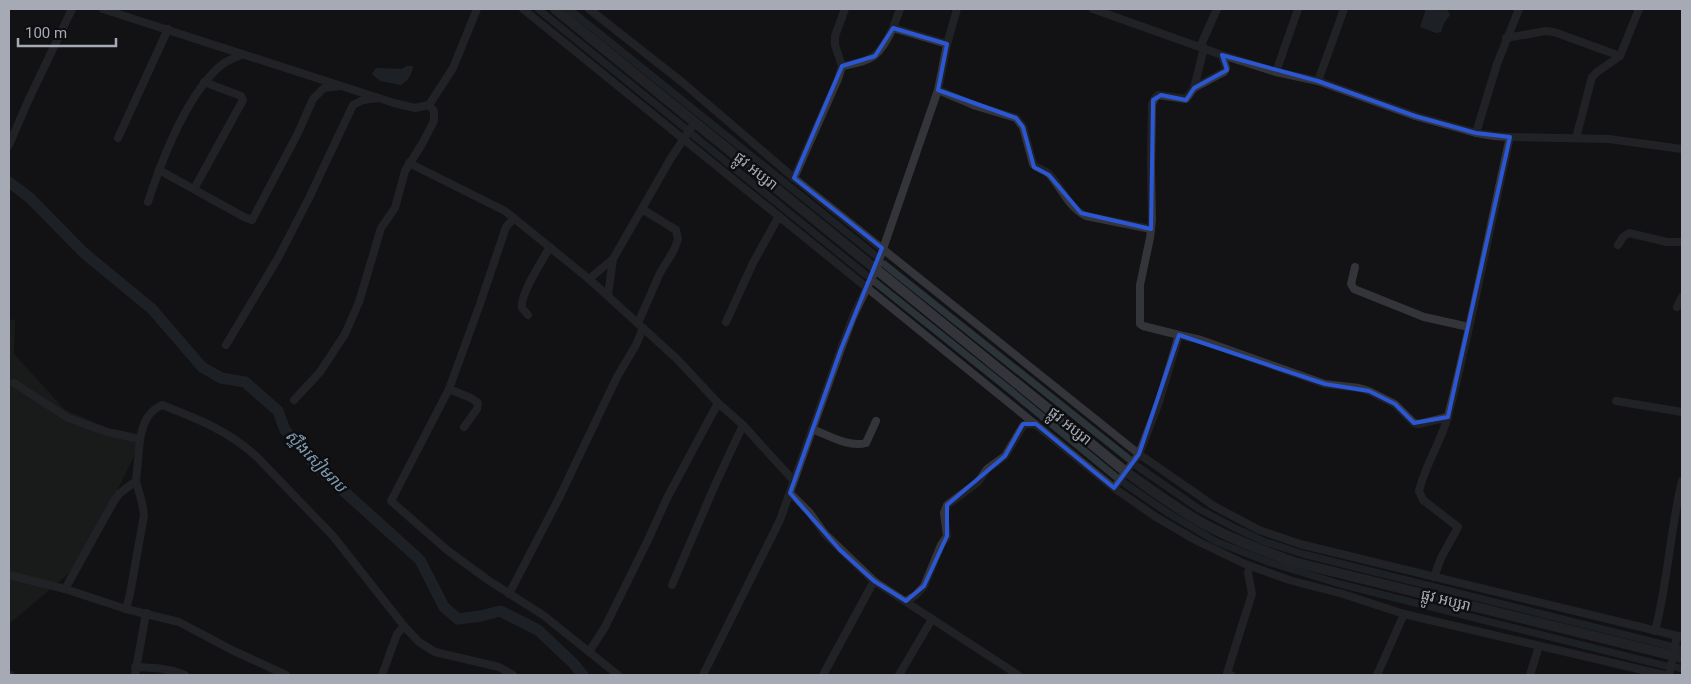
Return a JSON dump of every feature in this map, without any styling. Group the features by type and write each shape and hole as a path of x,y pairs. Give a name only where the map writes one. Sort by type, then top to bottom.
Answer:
{"street":[{"path":"9,144 72,9"},
{"path":"102,9 378,98 415,108 429,105 453,68 476,9"},
{"path":"523,9 1114,488 1156,517 1197,541 1250,566 1289,580 1343,594 1404,614 1664,675"},
{"name":"ផ្លូវ អប្សរា","path":"555,9 1126,472 1206,525 1252,547 1294,562 1678,656"},
{"path":"589,9 682,82 794,178 1139,454 1214,506 1259,530 1300,544 1434,578 1680,636 1678,656 1668,675"},
{"path":"794,178 842,66 834,40 845,9"},
{"path":"842,66 875,56 884,46 900,9"},
{"path":"703,675 780,520 841,348 866,287 876,269 938,90 947,44 957,9"},
{"path":"1093,9 1276,72 1318,81 1415,116 1476,133 1510,137 1610,140 1682,149"},
{"path":"1217,9 1202,47 1194,88 1186,99 1161,95 1156,96 1153,100 1151,229 1140,285 1140,324 1201,340 1324,384 1369,391 1395,404 1414,423 1419,424 1448,417"},
{"path":"1276,72 1298,9"},
{"path":"1318,81 1344,9"},
{"path":"1476,133 1506,38 1519,9"},
{"path":"1576,138 1592,77 1620,56 1639,9"},
{"path":"893,28 947,44"},
{"path":"118,138 168,29"},
{"path":"1506,38 1546,31 1554,32 1620,56"},
{"path":"148,202 169,145 204,82 225,62 242,54"},
{"path":"1194,88 1224,72 1226,68 1222,54"},
{"path":"194,189 244,100 240,96 204,82"},
{"path":"160,170 252,220 298,133 313,99 324,88 344,86"},
{"path":"938,90 976,106 1016,118 1022,126 1033,164 1050,174 1072,206 1081,213 1086,216 1151,229"},
{"path":"226,346 278,258 353,105 363,100 378,98"},
{"path":"294,400 320,372 345,334 358,302 378,235 385,221 395,208 409,163 434,121 434,111 429,105"},
{"path":"589,279 613,259 671,158 695,122"},
{"path":"1434,578 1441,558 1458,527 1423,500 1419,491 1448,417 1510,137"},
{"path":"409,163 505,211 589,279 677,359 718,403 743,425 793,480"},
{"path":"509,594 636,344 660,273 674,250 678,238 676,230 642,208"},
{"path":"726,322 753,263 779,216"},
{"path":"514,218 506,227 449,389 391,501 447,550 488,580 542,615 618,675"},
{"path":"1618,245 1623,237 1629,233 1667,242 1682,242"},
{"path":"528,315 522,308 521,302 534,274 550,247"},
{"path":"608,296 613,259"},
{"path":"1355,267 1351,284 1354,289 1424,317 1469,326"},
{"path":"1677,306 1682,297"},
{"path":"1114,488 1139,454 1162,392 1179,335"},
{"path":"14,383 68,418 107,432 140,439"},
{"path":"449,389 478,403 477,409 464,427"},
{"path":"1616,401 1682,412"},
{"path":"590,652 648,540 667,498 718,403"},
{"path":"126,608 144,509 136,481 140,439 147,417 151,411 162,405 212,424 257,456 333,536 404,626 419,642 431,651 498,668 513,675"},
{"path":"812,429 854,445 861,445 866,443 876,421"},
{"path":"906,602 924,586 947,535 944,514 947,505 978,482 987,469 1005,456 1023,426 1026,424 1036,424"},
{"path":"672,585 743,425"},
{"path":"65,589 114,502 120,493 136,481"},
{"path":"1655,630 1660,614 1674,519 1682,481"},
{"path":"790,493 810,513 825,534 874,581 1007,672 1018,675"},
{"path":"1231,675 1227,673 1252,594 1248,573 1250,566"},
{"path":"9,575 179,622 224,647 286,675"},
{"path":"823,675 874,581"},
{"path":"146,613 135,671 156,668 185,675"},
{"path":"1377,675 1404,614"},
{"path":"899,675 932,620"},
{"path":"382,675 397,634 404,626"},
{"path":"1531,674 1539,646"}],"highlighted area":[{"path":"893,28 947,44 938,90 1016,118 1023,127 1034,167 1049,175 1081,213 1151,229 1153,100 1161,95 1186,100 1194,88 1227,70 1222,55 1318,81 1415,116 1476,133 1510,137 1448,417 1414,423 1395,404 1369,391 1325,384 1179,335 1139,454 1114,488 1036,424 1023,424 1005,456 947,505 947,536 924,586 906,601 874,581 840,550 790,493 841,349 882,248 794,178 842,66 875,56"}],"shaded area":[{"path":"1426,9 1447,9 1450,15 1444,23 1441,32 1436,33 1420,27"},
{"path":"413,66 412,72 401,85 380,81 372,74 376,68 401,69"},
{"path":"9,319 15,320 14,354 65,410 141,442 81,563 9,624"}],"waterway":[{"path":"538,9 685,128"},
{"path":"569,9 876,256"},
{"path":"693,135 866,275"},
{"name":"ស្ទឹងសៀមរាប","path":"9,182 30,198 84,253 152,309 202,367 221,378 245,382 278,411 285,430 316,466 420,560 444,607 458,619 500,611 538,630 583,675"},
{"path":"884,264 1129,459"},
{"path":"875,282 1116,477"},
{"path":"1137,466 1199,509 1263,541 1303,554 1670,646"},
{"path":"1124,483 1168,513 1217,542 1271,563 1340,584 1666,666"},
{"path":"1676,667 1682,669"}]}
